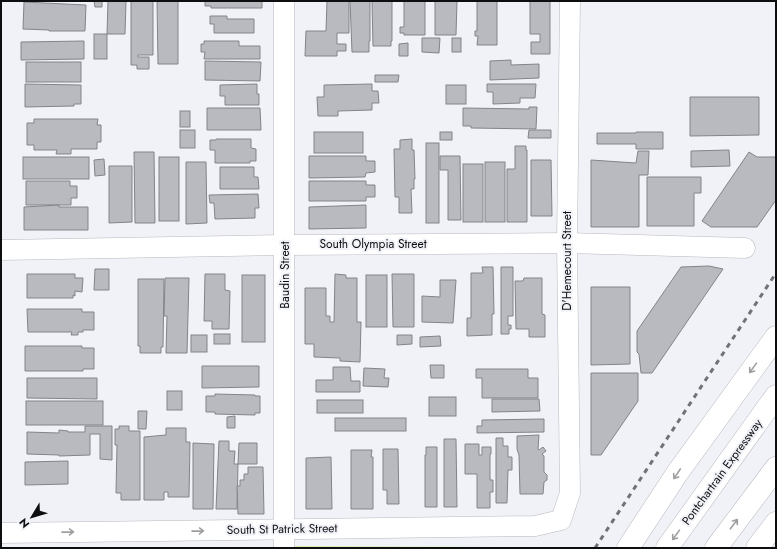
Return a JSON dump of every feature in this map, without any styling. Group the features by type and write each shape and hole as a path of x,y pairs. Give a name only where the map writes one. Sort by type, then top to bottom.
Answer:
{"highway":[{"path":"628,548 678,472 776,337"},
{"name":"Pontchartrain Expressway","path":"667,548 776,396"},
{"path":"716,548 776,468"},
{"path":"757,548 776,523"}],"street":[{"name":"Baudin Street","path":"284,1 284,539"},
{"name":"D'Hemecourt Street","path":"561,520 570,493 567,243 570,1"},
{"name":"South Olympia Street","path":"1,250 285,245 567,243 745,248"},
{"name":"South St Patrick Street","path":"1,533 284,539 535,526 561,520"}],"green space":[{"path":"284,546 506,547 507,548 284,548"}],"building":[{"path":"94,1 102,1 102,7 95,7"},
{"path":"108,1 126,1 125,34 107,34"},
{"path":"131,1 153,1 153,55 138,55 138,57 149,57 149,69 137,69 137,65 131,65"},
{"path":"157,1 178,1 178,64 158,64"},
{"path":"205,1 262,1 262,8 211,8 211,6 205,6"},
{"path":"327,1 349,1 349,33 337,33 337,44 346,44 346,51 337,51 337,56 305,56 306,31 326,31"},
{"path":"350,1 370,1 369,52 352,52"},
{"path":"372,1 392,1 391,46 373,46"},
{"path":"404,1 425,1 425,35 404,35 404,33 400,33 400,27 404,27"},
{"path":"435,1 457,1 456,35 435,35"},
{"path":"477,1 497,1 497,45 477,45 478,36 475,36 475,31 477,31"},
{"path":"530,1 550,1 550,54 531,54 531,42 540,42 540,34 530,34"},
{"path":"24,2 86,5 85,31 23,29"},
{"path":"210,16 227,16 227,19 254,19 254,33 214,33 214,24 210,24"},
{"path":"94,34 107,34 107,59 94,59"},
{"path":"422,38 440,38 439,53 422,52"},
{"path":"452,38 461,38 461,52 452,52"},
{"path":"84,41 84,59 21,60 21,42"},
{"path":"204,41 239,41 239,46 260,46 260,59 204,59 205,52 201,52 201,44 204,44"},
{"path":"408,43 408,56 399,56 399,44"},
{"path":"511,60 511,65 539,64 539,78 490,80 490,61"},
{"path":"205,61 261,62 260,81 205,80"},
{"path":"26,62 81,62 81,82 26,82"},
{"path":"375,75 399,75 398,82 375,82"},
{"path":"25,84 81,85 81,104 74,104 74,106 25,107"},
{"path":"257,84 259,105 225,105 225,96 220,96 220,85"},
{"path":"372,84 372,91 378,91 379,103 372,103 372,110 338,111 338,116 318,116 317,97 324,97 324,85"},
{"path":"487,84 536,84 535,98 520,98 520,103 493,104 493,92 487,92"},
{"path":"446,85 466,85 466,104 446,104"},
{"path":"690,97 759,97 759,135 690,136"},
{"path":"529,107 537,107 536,129 471,128 471,126 463,126 463,108 529,109"},
{"path":"207,108 260,108 261,130 207,130"},
{"path":"180,111 190,111 190,127 180,127"},
{"path":"34,119 98,119 97,125 101,125 101,142 97,142 97,149 71,149 71,154 56,154 57,150 34,150 34,145 27,145 27,123 34,123"},
{"path":"180,130 195,130 195,148 180,148"},
{"path":"529,130 551,130 551,138 528,138"},
{"path":"314,132 363,132 363,153 314,153"},
{"path":"440,132 452,132 452,140 440,140"},
{"path":"663,132 663,149 636,149 636,144 597,144 597,133"},
{"path":"251,139 251,148 256,149 256,161 250,161 250,163 215,163 215,150 210,150 210,140"},
{"path":"412,139 415,179 414,189 411,189 412,213 399,213 399,197 395,197 394,149 400,149 400,140"},
{"path":"426,143 439,143 439,223 426,223"},
{"path":"515,146 526,146 527,150 527,222 507,222 507,169 515,169"},
{"path":"729,150 730,166 691,167 691,151"},
{"path":"638,151 649,151 648,175 639,175 639,227 591,227 591,160 636,163"},
{"path":"134,152 154,152 155,223 135,223"},
{"path":"749,152 757,157 776,157 776,200 757,227 711,227 702,221"},
{"path":"309,156 366,156 366,161 375,161 375,172 366,173 365,177 309,178"},
{"path":"440,156 460,156 461,220 448,220 448,170 440,170"},
{"path":"23,157 89,157 89,179 23,179"},
{"path":"159,157 179,157 179,221 159,221"},
{"path":"104,159 105,175 95,176 94,160"},
{"path":"531,160 551,160 552,216 531,216"},
{"path":"186,162 206,162 207,223 186,224"},
{"path":"485,162 505,162 505,222 485,222"},
{"path":"463,164 483,164 483,222 463,222"},
{"path":"109,166 132,166 132,222 109,223"},
{"path":"220,167 254,167 254,177 258,177 259,189 220,189"},
{"path":"647,177 701,177 701,193 694,193 694,226 647,226"},
{"path":"26,181 70,181 70,186 77,186 77,198 71,198 71,205 26,205"},
{"path":"309,181 366,181 366,185 375,185 375,197 366,197 366,201 309,201"},
{"path":"258,194 259,208 255,208 255,218 215,219 214,203 210,203 209,195"},
{"path":"59,205 59,207 88,207 88,230 24,230 24,207"},
{"path":"366,205 366,228 309,229 309,207"},
{"path":"709,266 723,269 652,373 641,373 639,354 637,352 637,331 681,267"},
{"path":"482,267 493,267 494,314 492,314 492,335 467,336 467,318 471,318 471,273 483,273"},
{"path":"501,267 513,267 513,316 508,316 508,325 511,325 509,334 501,334"},
{"path":"95,269 109,269 109,290 94,290"},
{"path":"27,274 75,274 75,278 83,278 82,292 75,291 75,296 73,295 73,298 27,298"},
{"path":"205,274 225,274 225,290 230,291 229,329 212,329 212,321 204,321"},
{"path":"335,274 346,275 346,278 357,278 357,322 361,322 360,362 340,361 340,358 314,357 314,344 305,344 305,288 326,288 326,316 330,316 330,322 334,322"},
{"path":"392,274 414,274 414,327 393,327"},
{"path":"242,275 265,275 265,342 242,342"},
{"path":"366,275 387,275 387,327 366,327"},
{"path":"165,278 189,278 187,353 166,353 167,316 164,316"},
{"path":"524,278 542,278 542,314 545,315 545,337 529,337 529,329 516,329 515,281 523,281"},
{"path":"138,279 164,279 163,347 161,347 161,353 140,353 140,346 138,346"},
{"path":"440,280 456,280 453,323 422,322 422,296 440,297"},
{"path":"591,287 630,287 630,364 591,365"},
{"path":"27,309 82,309 82,312 94,312 94,330 83,330 83,332 78,332 78,335 71,335 72,332 28,332"},
{"path":"214,334 230,334 230,344 214,344"},
{"path":"191,335 207,335 207,352 191,352"},
{"path":"397,335 412,335 412,344 397,345"},
{"path":"440,336 441,346 420,347 420,337"},
{"path":"25,346 82,346 82,348 94,348 94,369 83,369 83,371 25,371"},
{"path":"430,365 444,365 444,378 431,378"},
{"path":"202,366 259,366 259,387 202,388"},
{"path":"333,367 350,367 351,381 360,381 360,392 316,392 316,380 333,380"},
{"path":"364,368 385,369 384,378 389,378 388,387 363,386"},
{"path":"476,369 528,369 528,378 538,378 538,398 482,398 482,378 476,378"},
{"path":"591,373 638,373 638,401 601,455 591,455"},
{"path":"27,378 97,378 97,399 27,398"},
{"path":"167,391 182,391 182,410 167,410"},
{"path":"215,394 260,396 260,413 255,413 255,415 215,414 215,412 206,412 206,396 215,396"},
{"path":"429,397 456,397 456,416 429,416"},
{"path":"492,399 539,399 540,411 492,412"},
{"path":"317,400 363,400 363,413 317,413"},
{"path":"26,401 103,401 103,425 26,425"},
{"path":"138,411 147,411 146,429 138,429"},
{"path":"235,416 235,428 227,428 227,417"},
{"path":"335,418 406,418 406,431 335,431"},
{"path":"544,419 544,432 477,433 477,426 482,426 482,420"},
{"path":"85,426 112,426 112,460 100,459 100,434 90,434 90,455 59,456 27,454 27,432 59,433 59,430 68,432 85,432"},
{"path":"119,426 129,426 129,431 140,431 140,500 121,500 121,493 116,493 117,445 115,445 115,429 119,429"},
{"path":"166,428 186,428 186,442 190,442 189,497 168,497 168,492 164,492 164,500 144,500 144,437 166,435"},
{"path":"539,435 538,449 539,450 543,447 546,451 542,454 544,456 544,472 547,475 547,480 544,482 543,494 520,494 517,436"},
{"path":"496,438 503,438 503,446 508,446 508,457 512,457 512,470 508,470 507,503 496,503"},
{"path":"444,439 456,439 457,507 444,507"},
{"path":"219,441 229,441 229,451 235,451 234,464 238,464 237,509 216,509"},
{"path":"193,443 214,444 213,509 193,509"},
{"path":"239,443 257,443 257,464 238,464"},
{"path":"465,444 479,444 479,455 482,455 482,447 491,447 490,480 493,480 493,492 490,492 490,508 477,508 477,474 465,474"},
{"path":"426,447 437,447 437,507 425,507"},
{"path":"383,449 398,449 399,504 387,504 387,490 383,490"},
{"path":"351,450 372,450 373,509 351,509"},
{"path":"331,457 332,509 306,509 306,458"},
{"path":"68,461 68,484 25,485 25,462"},
{"path":"248,467 263,467 264,514 238,514 237,486 240,486 240,480 244,480 244,474 248,474"}],"railway":[{"path":"595,548 776,273"}]}
